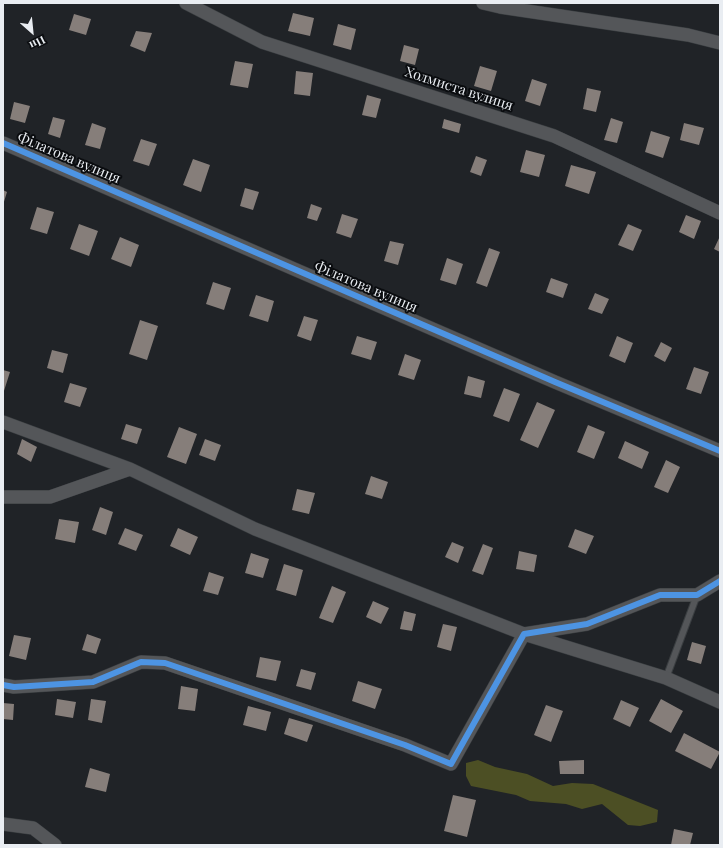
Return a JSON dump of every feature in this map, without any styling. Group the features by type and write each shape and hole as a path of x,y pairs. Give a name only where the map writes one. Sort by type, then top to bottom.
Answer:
{"street":[{"name":"Холмиста вулиця","path":"186,3 262,42 554,136 720,213"},
{"path":"483,3 500,7 688,35 720,43"},
{"name":"Філатова вулиця","path":"3,143 555,382 720,451"},
{"path":"3,422 130,469 255,529 524,634 666,678 720,702"},
{"path":"3,497 50,497 130,469"},
{"path":"524,634 588,624 660,595 697,595 720,581"},
{"path":"3,685 14,687 93,682 141,662 165,663 405,745 451,764 524,634"},
{"path":"3,824 33,828 55,845"}],"lane":[{"path":"666,678 697,595"}],"green space":[{"path":"478,760 495,767 527,774 553,786 572,783 593,784 658,810 657,822 640,826 628,825 602,804 582,809 566,804 530,801 516,795 471,786 466,776 466,763"}],"building":[{"path":"293,13 314,18 310,36 288,31"},
{"path":"74,14 91,19 86,35 69,30"},
{"path":"338,24 356,29 351,50 333,45"},
{"path":"136,31 152,33 145,52 130,46"},
{"path":"404,45 419,49 415,65 400,61"},
{"path":"235,61 253,64 248,88 230,85"},
{"path":"480,66 497,71 491,91 474,86"},
{"path":"296,71 313,73 310,96 294,94"},
{"path":"532,79 547,84 540,106 525,101"},
{"path":"587,88 601,91 596,112 583,109"},
{"path":"367,95 381,99 376,118 362,115"},
{"path":"14,102 30,106 25,123 10,119"},
{"path":"53,117 65,120 60,138 48,134"},
{"path":"611,118 623,122 617,143 604,140"},
{"path":"444,119 461,124 459,133 442,128"},
{"path":"92,123 106,128 100,149 85,145"},
{"path":"684,123 704,128 699,145 680,140"},
{"path":"651,131 670,137 663,158 645,152"},
{"path":"141,139 157,144 149,166 133,161"},
{"path":"526,150 545,155 539,177 520,172"},
{"path":"476,156 487,160 481,176 470,172"},
{"path":"193,159 210,165 201,192 183,185"},
{"path":"571,165 596,172 589,194 565,186"},
{"path":"245,188 259,192 253,210 240,206"},
{"path":"3,190 7,192 3,205"},
{"path":"311,204 322,208 317,221 307,218"},
{"path":"37,207 54,212 47,234 30,229"},
{"path":"342,214 358,219 351,238 336,233"},
{"path":"686,215 701,221 694,239 679,232"},
{"path":"79,224 98,231 89,256 70,249"},
{"path":"628,224 642,230 633,251 618,245"},
{"path":"720,236 720,252 714,249"},
{"path":"120,237 139,245 131,267 111,259"},
{"path":"390,241 404,244 398,265 384,261"},
{"path":"489,248 500,252 487,287 476,283"},
{"path":"447,258 463,264 456,285 440,280"},
{"path":"551,278 568,284 563,298 546,292"},
{"path":"213,282 231,288 224,310 206,304"},
{"path":"595,293 609,299 602,314 588,309"},
{"path":"256,295 274,301 268,322 249,316"},
{"path":"304,316 318,320 311,341 297,336"},
{"path":"140,320 158,326 147,360 129,354"},
{"path":"357,336 377,342 371,360 351,354"},
{"path":"617,336 633,343 625,363 609,356"},
{"path":"661,342 672,348 665,362 654,356"},
{"path":"52,350 68,354 63,373 47,368"},
{"path":"405,354 421,360 414,380 398,375"},
{"path":"694,367 709,372 701,394 686,389"},
{"path":"3,370 10,372 3,394"},
{"path":"468,376 485,381 481,398 464,394"},
{"path":"70,383 87,388 80,407 64,402"},
{"path":"504,388 520,394 509,422 493,416"},
{"path":"537,402 555,410 538,448 520,440"},
{"path":"126,424 142,429 137,444 121,439"},
{"path":"588,425 605,432 594,459 577,452"},
{"path":"179,427 197,434 186,464 167,457"},
{"path":"22,439 37,447 31,462 17,454"},
{"path":"205,439 221,445 215,461 199,455"},
{"path":"625,441 649,452 642,469 618,458"},
{"path":"666,460 680,467 668,493 654,487"},
{"path":"371,476 388,482 382,499 365,494"},
{"path":"297,489 315,493 309,514 292,510"},
{"path":"100,507 113,512 106,535 92,530"},
{"path":"59,519 79,522 75,543 55,539"},
{"path":"125,528 143,535 136,551 118,544"},
{"path":"178,528 198,537 190,555 170,546"},
{"path":"575,529 594,536 586,554 568,547"},
{"path":"452,542 464,547 458,563 445,557"},
{"path":"483,544 493,548 483,575 472,571"},
{"path":"519,551 537,555 534,572 516,569"},
{"path":"251,553 269,559 263,578 245,573"},
{"path":"284,564 303,570 296,596 276,590"},
{"path":"209,572 224,577 218,595 203,591"},
{"path":"332,586 346,592 333,623 319,618"},
{"path":"373,601 389,608 381,624 366,617"},
{"path":"404,611 416,614 412,631 400,629"},
{"path":"443,624 457,627 451,651 437,647"},
{"path":"87,634 101,639 96,654 82,650"},
{"path":"14,635 31,638 26,660 9,656"},
{"path":"692,642 706,646 701,664 687,660"},
{"path":"260,657 281,661 276,681 256,677"},
{"path":"301,669 316,673 311,690 296,686"},
{"path":"358,681 382,689 375,709 352,701"},
{"path":"181,686 198,689 195,711 178,709"},
{"path":"57,699 76,702 73,718 55,715"},
{"path":"91,699 106,701 102,723 88,720"},
{"path":"661,699 683,711 671,733 649,721"},
{"path":"621,700 639,708 630,727 613,719"},
{"path":"3,703 14,704 13,720 3,719"},
{"path":"546,705 563,711 551,742 534,735"},
{"path":"248,706 271,712 266,731 243,725"},
{"path":"289,718 313,725 307,742 284,734"},
{"path":"684,733 720,752 711,769 675,751"},
{"path":"584,760 584,774 560,774 559,761"},
{"path":"90,768 110,774 106,792 85,787"},
{"path":"453,795 476,800 467,837 444,831"},
{"path":"674,829 693,833 690,845 671,845"}],"cycle path":[{"path":"3,143 555,382 720,451"},
{"path":"3,685 14,687 93,682 141,662 165,663 405,745 451,764 524,634 587,624 660,595 697,595 720,581"}]}
